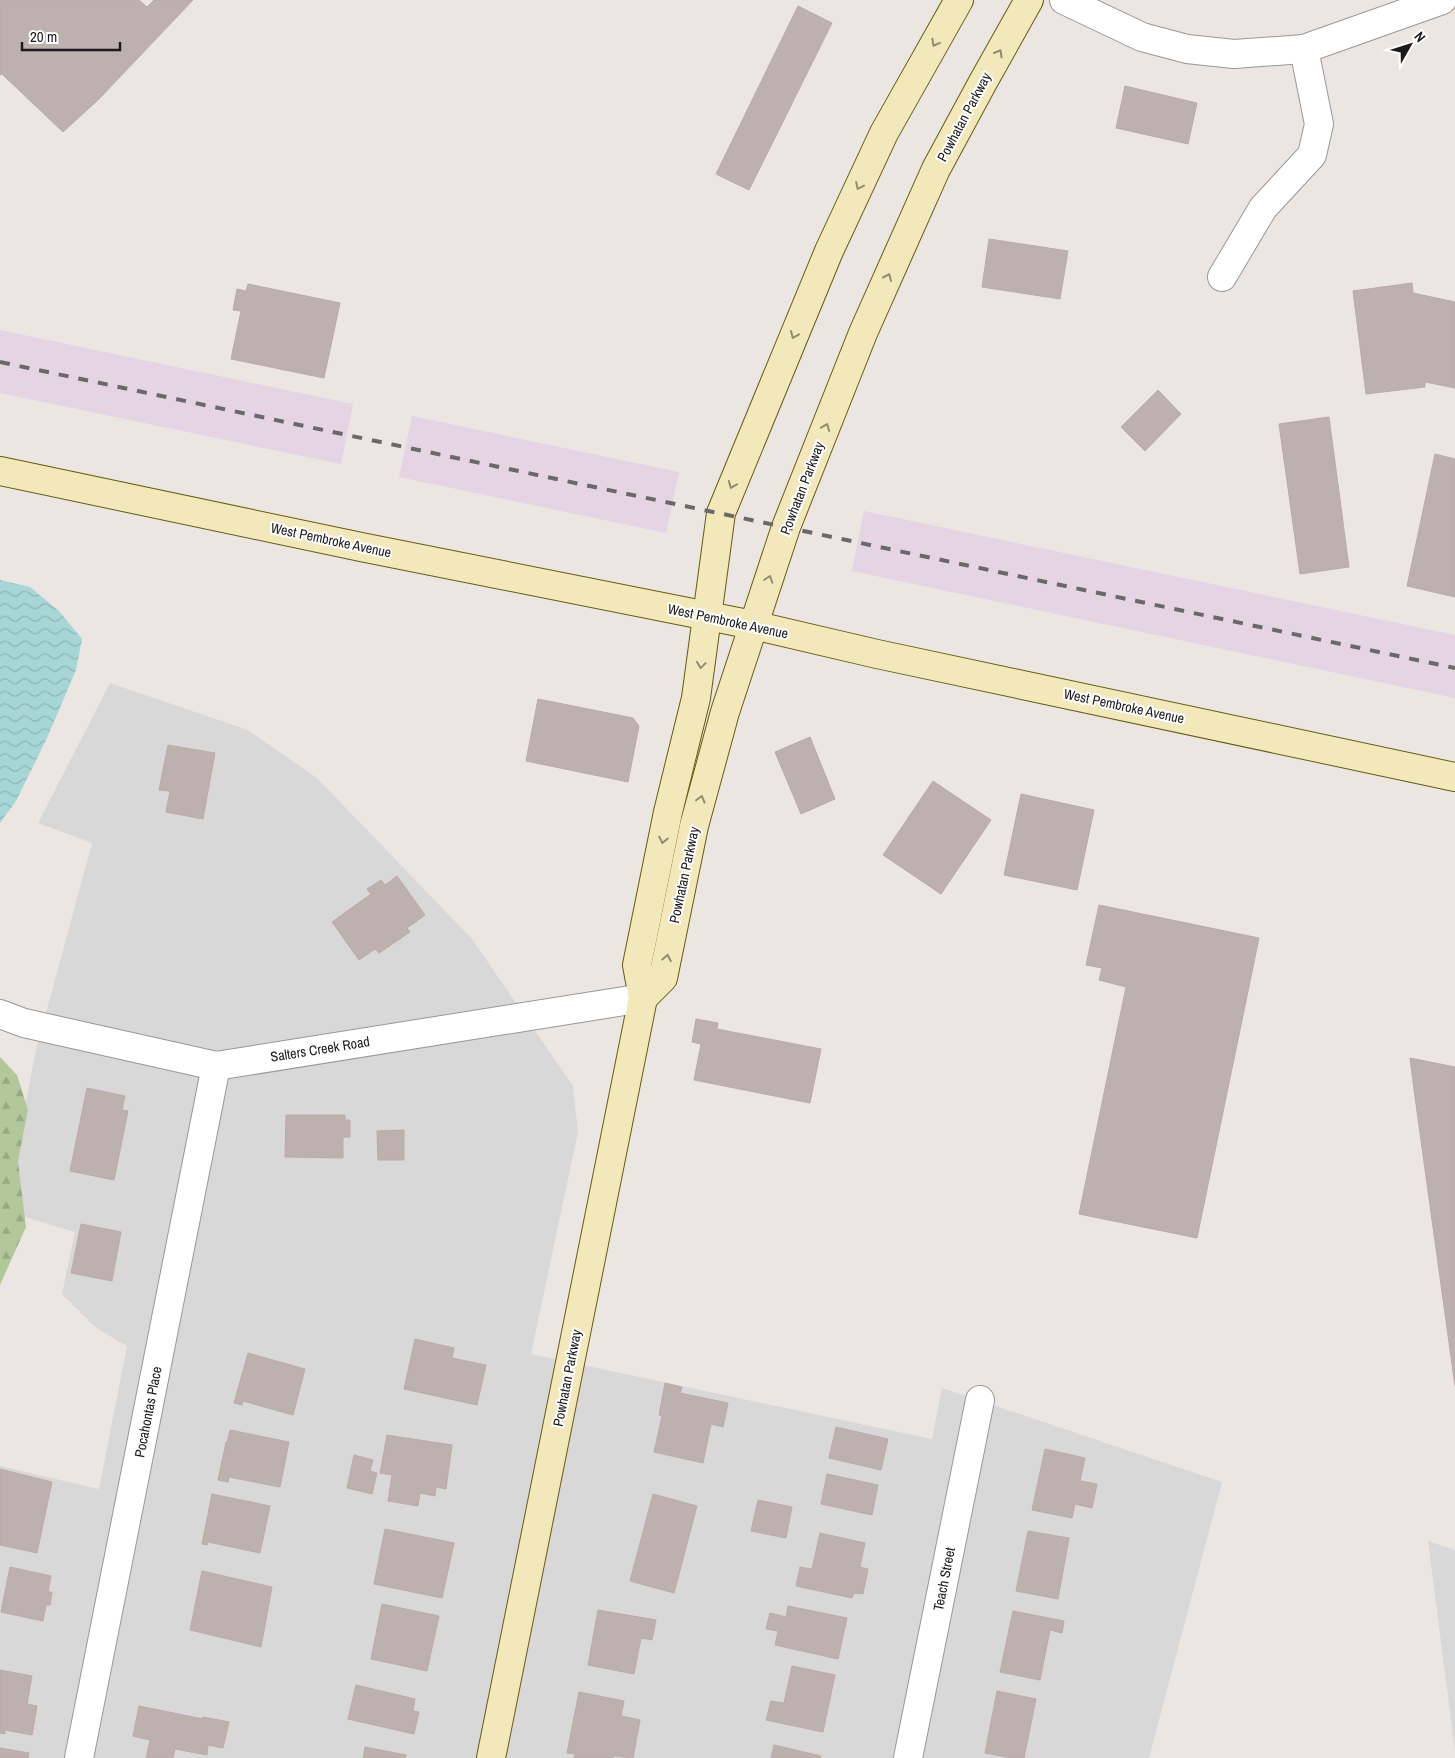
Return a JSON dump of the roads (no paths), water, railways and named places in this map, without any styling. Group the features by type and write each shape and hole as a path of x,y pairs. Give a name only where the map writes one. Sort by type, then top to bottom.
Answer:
{"main road":[{"name":"Powhatan Parkway","path":"491,1758 643,998 637,965 668,812 696,698 721,512 837,234 884,133 959,0"},
{"name":"Powhatan Parkway","path":"643,998 663,978 694,826 725,712 786,527 868,324 936,169 982,82 1030,0"},
{"name":"West Pembroke Avenue","path":"0,471 370,549 753,625 877,654 1455,777"}],"street":[{"path":"1064,0 1142,37 1187,49 1234,54 1304,49 1442,0"},
{"path":"1222,277 1263,208 1312,155 1319,124 1304,49"},
{"name":"Salters Creek Road","path":"0,1014 24,1023 216,1066 643,998"},
{"name":"Pocahontas Place","path":"79,1758 216,1066"},
{"name":"Teach Street","path":"908,1758 980,1400"}],"water":[{"path":"0,580 30,587 59,611 82,639 76,670 47,738 16,801 0,823"}],"railway":[{"path":"0,362 1455,668"}]}
